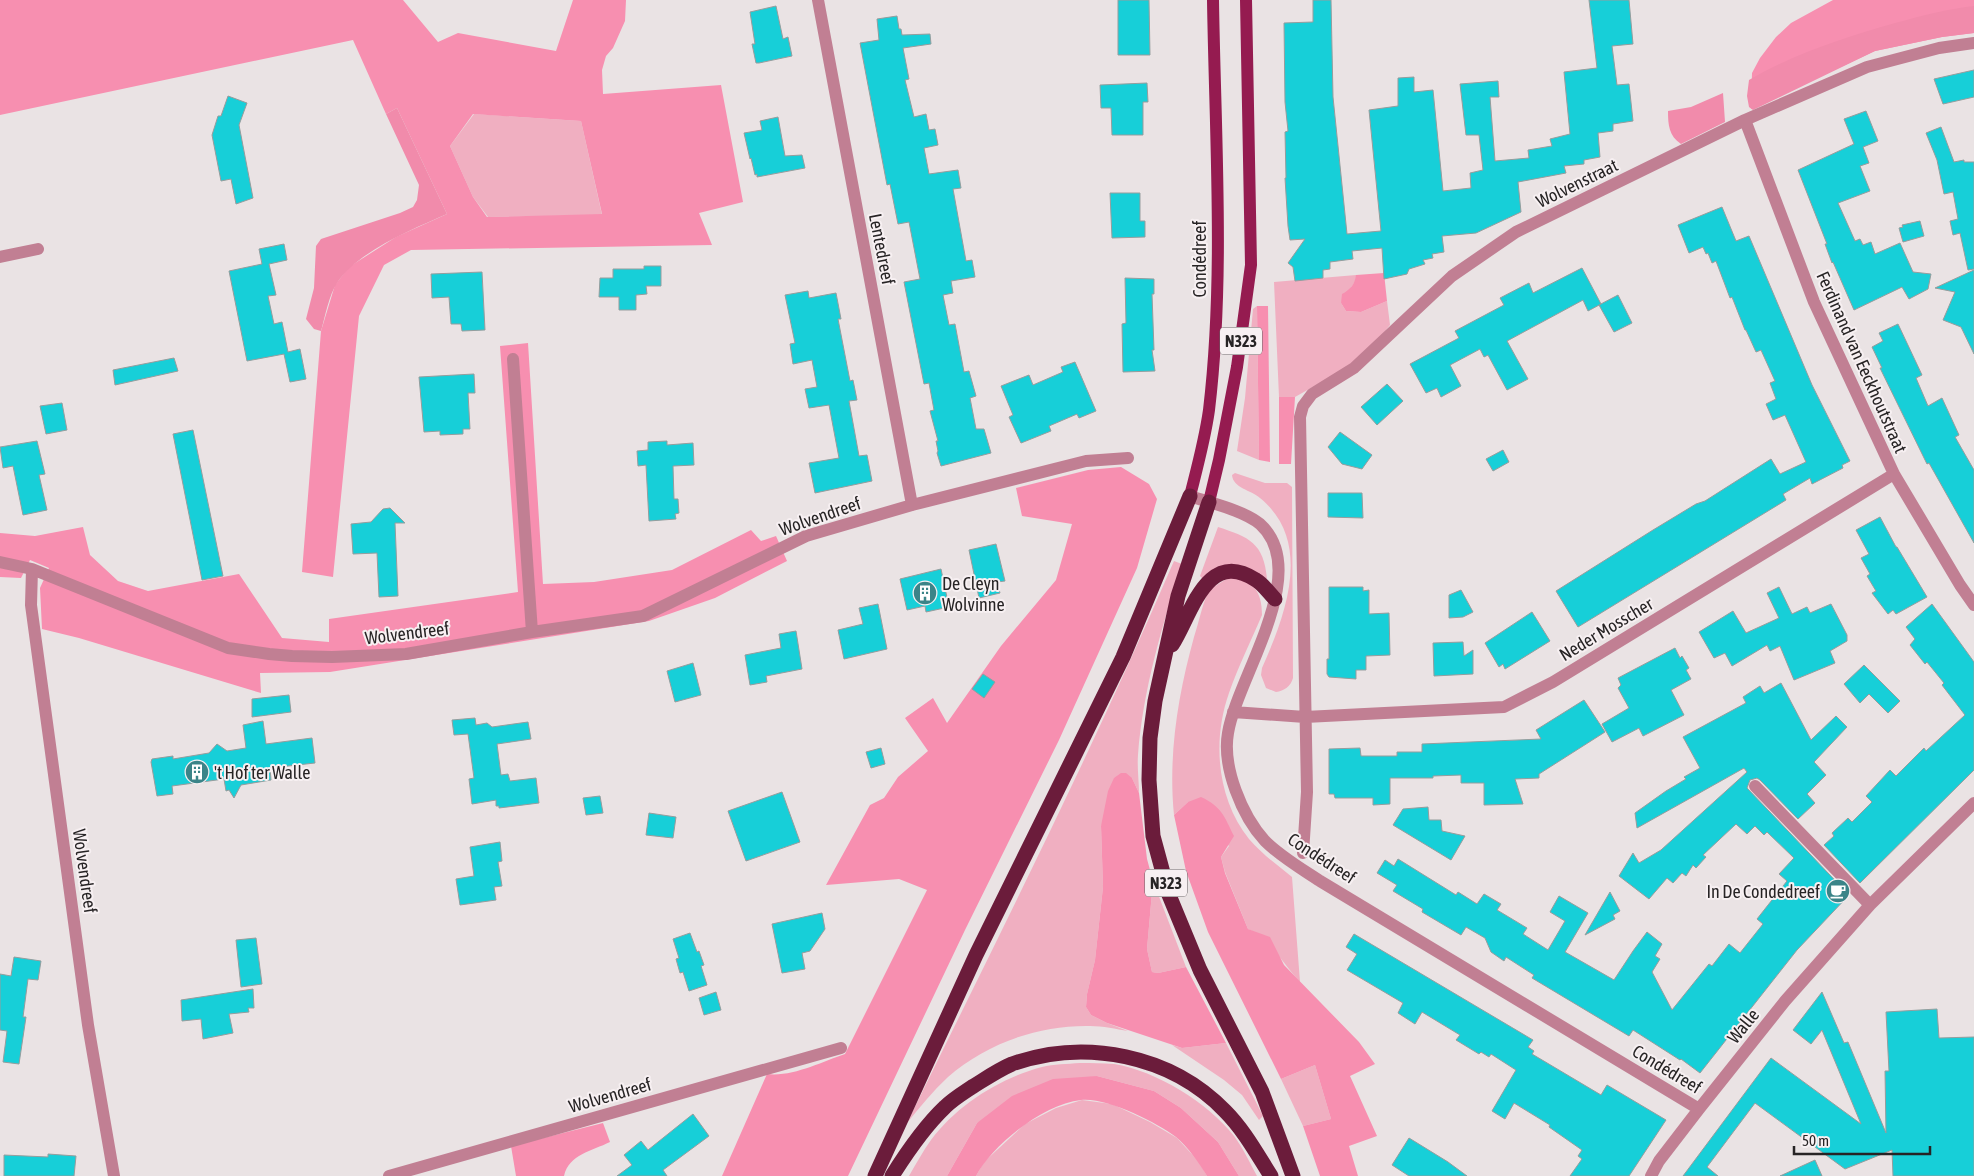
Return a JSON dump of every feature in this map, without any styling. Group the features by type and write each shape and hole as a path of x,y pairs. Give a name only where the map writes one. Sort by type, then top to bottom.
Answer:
{"highway":[{"name":"N323","path":"875,1176 976,955 1123,657 1190,496"},
{"name":"N323","path":"1209,502 1178,596 1155,701 1150,738 1149,780 1153,836 1169,895 1200,970 1262,1092 1292,1170"},
{"path":"1164,657 1174,643 1200,591 1208,581 1217,575 1226,572 1245,574 1257,580 1275,599"},
{"path":"892,1176 920,1135 945,1107 985,1079 1010,1065 1041,1056 1106,1052 1131,1057 1181,1078 1204,1092 1226,1111 1271,1176"}],"main road":[{"name":"Condédreef","path":"1190,496 1209,411 1216,313 1217,226 1213,0"},
{"name":"N323","path":"1209,502 1237,367 1251,265 1246,0"}],"street":[{"name":"Lentedreef","path":"818,0 912,505"},
{"name":"Wolvenstraat","path":"1302,475 1300,417 1303,406 1312,394 1354,368 1452,276 1516,232 1745,120 1867,67 1939,48 1974,43"},
{"name":"Ferdinand van Eeckhoutstraat","path":"1745,120 1814,302 1894,474 1960,585 1974,605"},
{"path":"0,258 38,249"},
{"path":"513,359 532,632"},
{"name":"Wolvendreef","path":"0,562 32,569 209,642 228,648 269,654 332,657 406,654 532,632 643,616 806,536 912,505 1086,461 1128,458"},
{"name":"Neder Mosscher","path":"1233,712 1305,717 1504,707 1553,682 1894,474"},
{"name":"Condédreef","path":"1302,475 1307,792 1303,853"},
{"name":"Condédreef","path":"1190,496 1237,512 1259,524 1272,540 1280,562 1275,599 1263,637 1233,712 1228,735 1228,759 1233,783 1242,806 1266,842 1320,881 1698,1109"},
{"name":"Wolvendreef","path":"32,569 31,606 88,1025 114,1176"},
{"path":"1755,786 1870,905"},
{"name":"Walle","path":"1651,1176 1659,1161 1698,1109 1785,1001 1870,905 1974,803"},
{"name":"Wolvendreef","path":"389,1176 841,1048"}],"shaded area":[{"path":"0,0 403,0 438,42 458,33 556,51 573,0 626,0 625,21 613,48 606,56 602,70 603,94 721,85 743,202 699,213 712,245 411,250 384,265 359,316 333,577 302,572 321,331 335,285 349,267 396,237 447,214 397,108 386,114 353,40 0,115","holes":["473,114 581,121 602,214 487,217 473,197 450,146"]},
{"path":"1833,0 1974,0 1974,33 1942,37 1875,51 1751,109 1752,73 1760,58 1776,37 1791,23"},
{"path":"1974,6 1974,33 1942,37 1875,51 1753,110 1749,107 1747,96 1749,80 1784,62 1820,47 1876,28 1934,13"},
{"path":"1723,93 1725,122 1681,144 1677,141 1670,130 1668,111 1691,107"},
{"path":"397,108 447,214 387,242 346,271 334,288 329,300 321,331 314,329 306,319 314,288 316,246 321,239 400,213 413,207 417,200 419,185 386,114"},
{"path":"474,114 581,121 602,215 488,217 473,197 450,146"},
{"path":"1384,273 1387,301 1361,312 1346,311 1341,303 1342,294 1352,286 1356,275"},
{"path":"1356,275 1356,280 1341,303 1346,311 1361,312 1387,301 1390,325 1373,346 1350,366 1295,397 1279,397 1274,282"},
{"path":"1257,306 1259,460 1237,451 1245,398 1253,309"},
{"path":"1257,306 1268,306 1270,462 1259,460"},
{"path":"528,343 543,584 594,582 672,570 751,530 761,541 776,536 787,561 715,598 649,621 330,672 260,673 261,693 79,638 42,629 40,588 49,568 30,560 21,578 0,577 0,533 35,536 83,527 90,555 118,581 148,591 239,574 282,638 329,642 329,619 518,592 500,346"},
{"path":"1279,397 1295,397 1291,464 1279,464"},
{"path":"1121,467 1149,484 1157,499 1137,568 1059,740 965,930 848,1176 722,1176 767,1074 797,1071 845,1054 927,890 899,879 826,885 870,805 884,798 898,777 928,751 905,718 933,698 947,723 1001,646 1056,580 1072,524 1022,516 1016,488 1088,470"},
{"path":"1235,473 1265,483 1287,483 1292,487 1293,678 1289,686 1276,692 1266,688 1261,675 1286,603 1290,580 1290,557 1286,536 1277,516 1260,498 1236,483 1232,475"},
{"path":"1218,527 1238,534 1253,543 1262,557 1267,579 1244,566 1203,579 1200,576"},
{"path":"1174,561 1182,564 1167,611 1144,706 1138,755 1139,793 1132,778 1101,826 1103,887 1095,960 1086,1007 1091,1015 1128,1031 1100,1026 1071,1027 1052,1029 1014,1038 963,1065 932,1093 907,1123 1077,774"},
{"path":"1228,578 1244,581 1254,588 1260,599 1262,615 1236,674 1224,711 1220,730 1219,750 1224,788 1238,823 1249,839 1292,877 1300,982 1270,946 1256,933 1248,929 1225,872 1221,857 1229,846 1188,802 1174,815 1172,793 1173,748 1183,681 1202,608 1209,590"},
{"path":"1121,773 1126,773 1132,778 1139,793 1147,859 1153,881 1147,949 1152,972 1158,973 1186,967 1226,1043 1182,1048 1107,1023 1091,1015 1086,1007 1095,960 1103,887 1101,826 1108,791 1114,778"},
{"path":"1201,797 1218,808 1234,836 1221,857 1225,873 1248,929 1270,937 1284,965 1359,1042 1375,1064 1350,1076 1377,1136 1349,1146 1358,1176 1320,1176 1303,1126 1331,1119 1315,1065 1281,1079 1208,932 1186,871 1174,815 1188,802"},
{"path":"1153,881 1186,967 1158,973 1152,972 1147,949"},
{"path":"1226,1043 1263,1116 1259,1120 1242,1095 1224,1080 1172,1045 1182,1048"},
{"path":"1080,1063 1114,1064 1130,1068 1164,1081 1180,1090 1210,1112 1234,1136 1257,1176 1239,1176 1218,1142 1181,1108 1154,1091 1097,1076 977,1123 947,1176 909,1176 928,1144 942,1127 966,1104 981,1094 1026,1072 1047,1066"},
{"path":"1315,1065 1331,1119 1303,1126 1281,1079"},
{"path":"1097,1076 1154,1091 1181,1108 1218,1142 1239,1176 1207,1176 1185,1145 1167,1131 1117,1106 1104,1102 1081,1100 1051,1109 1036,1117 994,1151 976,1176 947,1176 977,1123 1012,1096 1053,1079"},
{"path":"1082,1100 1112,1104 1150,1122 1177,1138 1199,1162 1207,1176 976,1176 984,1162 1025,1124 1056,1108"},
{"path":"603,1123 610,1142 576,1158 564,1176 516,1176 511,1146"}],"building":[{"path":"1118,0 1149,0 1150,55 1118,55"},
{"path":"1313,0 1331,0 1333,97 1347,234 1381,231 1369,110 1398,106 1398,78 1414,77 1414,92 1433,90 1443,191 1471,188 1470,173 1483,170 1479,135 1466,135 1460,84 1498,81 1499,97 1490,97 1495,161 1529,158 1528,150 1552,146 1550,139 1570,134 1564,72 1597,68 1589,0 1629,0 1633,44 1612,46 1617,85 1629,84 1633,121 1613,124 1613,131 1598,133 1600,157 1584,160 1584,164 1564,166 1566,173 1518,182 1521,212 1476,233 1442,236 1444,252 1432,254 1433,258 1423,260 1425,264 1409,269 1407,274 1384,279 1382,248 1352,251 1353,259 1330,262 1330,269 1323,270 1323,278 1295,281 1293,267 1288,263 1305,239 1290,240 1288,226 1285,178 1285,132 1288,131 1285,102 1284,23 1313,22"},
{"path":"776,6 783,39 788,37 792,56 756,63 752,44 755,44 750,12"},
{"path":"897,16 902,35 930,34 931,44 903,48 909,79 905,80 914,117 926,114 929,130 935,129 938,145 924,148 929,174 958,170 961,188 953,189 966,261 972,260 975,277 951,281 953,293 943,295 949,325 955,324 964,372 969,371 976,396 970,398 976,429 984,429 991,453 941,466 937,453 936,441 938,441 930,411 934,410 929,383 924,384 904,282 920,279 909,222 898,224 890,184 887,185 860,43 879,40 877,19"},
{"path":"1974,70 1974,97 1943,104 1934,79"},
{"path":"1147,83 1148,102 1143,102 1143,135 1112,135 1111,108 1101,108 1100,85"},
{"path":"228,96 247,103 239,125 253,198 236,204 231,179 221,181 212,135 218,116 221,116"},
{"path":"1866,111 1878,141 1863,147 1869,163 1860,166 1870,191 1838,203 1855,241 1860,239 1863,245 1871,242 1875,254 1900,243 1913,272 1931,274 1928,289 1909,299 1902,287 1854,310 1832,263 1825,244 1827,244 1798,170 1854,144 1844,119"},
{"path":"778,117 785,156 802,155 805,168 757,177 750,159 744,133 762,130 760,121"},
{"path":"1941,127 1954,162 1964,160 1964,162 1974,162 1974,269 1968,270 1960,233 1953,235 1950,221 1958,219 1953,192 1944,194 1937,160 1926,133"},
{"path":"1110,193 1140,193 1140,221 1145,221 1145,237 1112,238"},
{"path":"1722,207 1736,241 1749,236 1812,385 1850,461 1842,465 1843,468 1812,484 1810,478 1783,494 1786,500 1578,627 1556,591 1771,459 1780,474 1806,462 1785,415 1773,420 1766,404 1776,399 1770,383 1775,381 1761,350 1756,352 1745,330 1716,261 1712,263 1703,247 1689,253 1678,225"},
{"path":"1920,221 1924,236 1903,242 1899,228 1903,227 1902,225"},
{"path":"284,244 287,260 269,264 276,295 268,296 274,324 282,322 288,352 300,349 306,379 290,382 284,354 247,361 229,271 262,264 259,249"},
{"path":"644,266 661,266 661,286 646,286 647,294 636,295 636,310 619,310 619,297 599,297 600,278 613,278 613,269 644,269"},
{"path":"1582,268 1601,304 1588,311 1583,300 1507,341 1528,379 1507,390 1488,355 1484,357 1480,349 1450,365 1461,386 1441,397 1437,388 1426,393 1410,364 1459,338 1455,331 1504,305 1500,298 1529,283 1533,293"},
{"path":"1974,270 1974,354 1961,327 1943,320 1955,292 1935,288"},
{"path":"482,272 485,330 462,331 461,324 451,324 449,297 432,298 431,274"},
{"path":"1125,278 1154,279 1154,294 1152,294 1154,350 1152,350 1155,371 1123,372 1122,324 1126,323"},
{"path":"808,291 809,298 836,293 841,319 838,319 850,381 853,380 857,400 849,401 859,456 867,455 872,481 815,493 809,463 839,458 829,405 809,408 805,389 817,387 812,360 793,364 790,344 795,343 785,295"},
{"path":"1618,295 1632,323 1614,332 1599,305"},
{"path":"1898,324 1922,375 1916,378 1928,406 1942,398 1959,435 1955,437 1974,470 1974,543 1929,463 1927,464 1880,368 1882,368 1872,347 1883,341 1879,333"},
{"path":"174,358 178,371 115,385 113,370"},
{"path":"1075,362 1096,411 1079,418 1077,414 1049,426 1051,431 1021,443 1009,417 1013,415 1001,386 1029,375 1033,385 1063,372 1061,367"},
{"path":"474,374 475,393 468,393 470,429 463,429 463,434 440,435 440,431 424,432 419,377"},
{"path":"1387,384 1403,401 1377,425 1361,407"},
{"path":"62,403 67,430 46,434 40,406"},
{"path":"193,430 223,576 202,580 173,434"},
{"path":"1340,432 1372,455 1362,469 1342,464 1328,447"},
{"path":"37,441 45,474 39,475 47,510 23,515 13,466 3,468 0,447"},
{"path":"667,441 667,445 693,443 694,465 673,466 674,499 678,499 679,513 675,514 676,519 649,521 646,465 638,466 637,451 648,450 648,442"},
{"path":"1503,450 1509,462 1493,471 1486,459"},
{"path":"1328,493 1362,493 1363,518 1328,517"},
{"path":"390,508 405,523 395,523 398,596 379,597 377,553 353,554 351,524 371,522 383,509"},
{"path":"1880,517 1927,597 1896,614 1893,610 1888,614 1872,593 1876,591 1867,576 1870,574 1861,558 1869,554 1856,530"},
{"path":"996,544 1005,581 997,582 1000,593 979,598 969,550"},
{"name":"De Cleyn Wolvinne","path":"941,569 949,607 926,612 925,606 907,610 900,579"},
{"path":"1329,587 1363,587 1363,591 1369,590 1369,614 1389,613 1390,655 1366,656 1366,670 1356,670 1356,679 1329,677 1327,674 1327,659 1329,659"},
{"path":"1779,587 1792,614 1807,607 1810,613 1831,604 1847,635 1847,641 1830,651 1835,663 1794,680 1780,646 1770,651 1767,645 1732,666 1725,653 1714,658 1699,632 1733,611 1746,633 1779,618 1767,593"},
{"path":"1461,590 1473,612 1463,617 1449,618 1449,595"},
{"path":"878,604 887,649 844,659 838,630 863,624 859,608"},
{"path":"1932,604 1974,662 1974,770 1860,883 1824,845 1834,836 1832,833 1848,818 1852,822 1872,802 1866,796 1890,770 1896,776 1924,748 1926,751 1965,715 1942,685 1944,683 1910,645 1915,639 1906,627"},
{"path":"1532,612 1550,641 1505,669 1503,664 1499,667 1485,643"},
{"path":"796,631 802,669 766,676 767,682 750,685 745,655 781,648 779,634"},
{"path":"1463,642 1464,656 1473,650 1473,674 1434,676 1433,643"},
{"path":"1675,648 1680,658 1682,656 1689,668 1686,670 1691,679 1671,690 1684,715 1643,736 1639,728 1612,742 1602,724 1629,708 1618,688 1621,685 1618,678"},
{"path":"693,663 701,695 675,702 667,671"},
{"path":"1864,665 1900,701 1888,713 1869,694 1860,703 1844,684"},
{"path":"983,674 995,682 984,698 972,689"},
{"path":"1781,683 1811,740 1836,716 1847,727 1814,762 1826,775 1807,794 1815,803 1798,819 1757,778 1750,780 1747,788 1849,895 1797,950 1700,1073 1681,1059 1633,1030 1629,1036 1532,978 1534,975 1506,957 1504,961 1491,952 1485,938 1466,927 1461,935 1422,912 1423,909 1393,891 1397,885 1377,873 1385,860 1394,866 1398,859 1456,895 1458,892 1477,904 1484,894 1501,904 1497,910 1527,928 1523,934 1548,950 1565,921 1550,912 1559,896 1588,913 1565,952 1614,980 1647,932 1662,944 1655,956 1660,959 1652,972 1672,1010 1709,964 1712,966 1729,944 1740,953 1763,924 1757,919 1787,881 1779,874 1794,858 1767,832 1764,835 1755,826 1747,834 1736,824 1703,855 1706,857 1696,868 1693,865 1686,876 1682,873 1673,883 1667,878 1649,899 1619,876 1633,853 1639,863 1661,850 1747,772 1744,768 1637,828 1635,813 1686,779 1684,777 1700,768 1683,737 1746,703 1743,697 1760,686 1764,693"},
{"path":"289,695 291,712 252,717 252,699"},
{"path":"1584,700 1605,732 1539,774 1539,778 1515,779 1523,804 1484,805 1484,783 1461,783 1461,775 1433,776 1433,778 1390,778 1390,804 1373,805 1373,798 1335,798 1334,794 1329,794 1329,749 1360,748 1361,756 1397,756 1397,752 1422,752 1422,744 1541,739 1536,730"},
{"path":"475,718 476,725 487,723 492,727 528,722 531,739 497,744 501,775 508,774 510,781 536,778 539,803 499,808 499,806 496,806 496,800 472,804 469,779 474,778 468,734 454,735 452,720"},
{"path":"263,721 266,744 312,738 315,763 270,768 271,780 241,785 234,798 229,790 226,791 224,779 172,786 173,794 157,796 152,759 173,756 173,759 209,753 217,744 227,751 246,748 243,725"},
{"path":"881,748 885,764 871,768 866,752"},
{"path":"782,792 800,842 746,861 728,811"},
{"path":"600,796 603,813 586,815 583,798"},
{"path":"1428,807 1429,820 1441,820 1442,831 1465,836 1451,860 1393,825 1403,809"},
{"path":"649,813 676,817 673,838 646,835"},
{"path":"500,842 502,861 498,862 502,886 494,887 496,900 460,905 456,879 474,876 470,847"},
{"path":"1610,892 1620,911 1613,915 1615,919 1585,935"},
{"path":"822,913 825,929 810,951 802,953 805,969 782,973 772,924"},
{"path":"690,933 704,965 701,966 707,985 689,991 683,972 680,973 676,959 679,958 673,939"},
{"path":"1354,934 1533,1040 1528,1047 1534,1051 1532,1054 1601,1095 1607,1085 1666,1120 1629,1176 1570,1176 1582,1159 1578,1156 1582,1150 1549,1127 1550,1125 1514,1103 1505,1119 1492,1111 1516,1070 1491,1054 1489,1057 1481,1052 1479,1054 1456,1040 1460,1035 1422,1012 1415,1024 1398,1013 1403,1003 1347,970 1357,954 1346,947"},
{"path":"256,938 262,984 241,987 236,940"},
{"path":"14,957 41,961 38,980 28,979 23,1017 26,1017 19,1064 3,1062 7,1031 0,1030 0,974 11,976"},
{"path":"253,989 254,1008 248,1008 249,1012 229,1014 233,1033 203,1039 201,1019 182,1021 181,1000"},
{"path":"716,992 721,1010 704,1015 699,998"},
{"path":"1822,992 1844,1043 1848,1042 1886,1133 1885,1071 1889,1071 1886,1012 1937,1009 1939,1038 1974,1037 1974,1176 1893,1176 1892,1150 1845,1169 1755,1103 1707,1167 1718,1176 1683,1176 1771,1058 1861,1124 1822,1030 1811,1044 1793,1030"},
{"path":"693,1114 709,1136 663,1170 667,1176 617,1176 632,1165 624,1155 641,1141 648,1150"},
{"path":"1409,1138 1467,1176 1409,1176 1392,1165"},
{"path":"48,1154 76,1156 74,1176 4,1176 4,1155 48,1157"},
{"path":"1815,1160 1822,1176 1780,1176"}],"place":[{"name":"De Cleyn Wolvinne","path":"925,593"},
{"name":"'t Hof ter Walle","path":"197,772"},
{"name":"In De Condedreef","path":"1838,891"}]}
